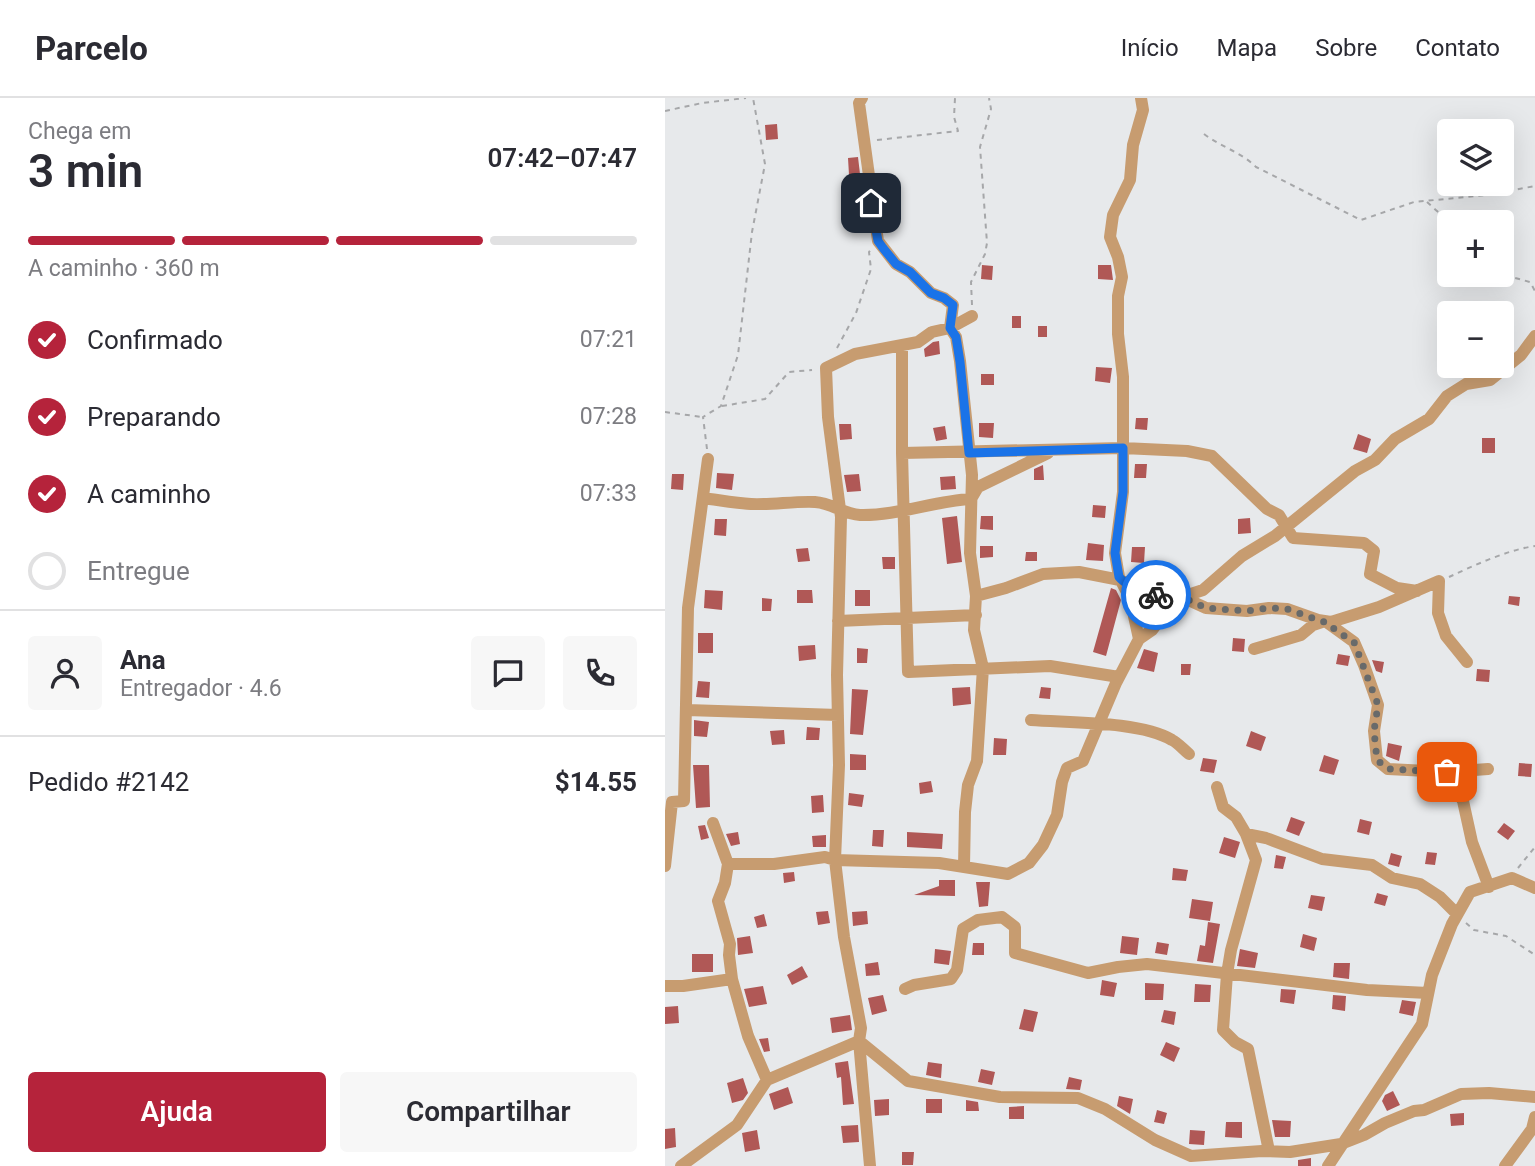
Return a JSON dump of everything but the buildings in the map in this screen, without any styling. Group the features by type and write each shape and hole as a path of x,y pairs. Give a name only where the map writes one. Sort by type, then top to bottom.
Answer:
{"street":[{"path":"862,98 859,103 878,241 896,264 910,272 931,293 953,305 950,328 956,337 960,362 972,475 970,553 976,596 974,629 983,668 977,761 968,785 965,813 964,867"},
{"path":"1139,639 1130,598 1120,580 1115,553 1123,492 1123,377 1118,321 1118,296 1122,277 1110,237 1113,215 1130,180 1133,145 1143,110 1141,98"},
{"path":"870,1166 859,1041 861,1028 844,937 835,860 839,765 840,509 828,417 826,368 855,354 918,342 933,332 950,328 972,316"},
{"path":"728,864 774,864 825,857 835,860 939,863 1009,874 1029,863 1043,845 1057,815 1067,768 1083,761 1119,677 1139,639 1152,630 1178,600 1203,590 1242,556 1285,528 1355,471 1375,460 1395,439 1429,419 1447,396 1466,384 1490,380 1521,355 1535,336"},
{"path":"902,345 908,671 1050,666 1119,677"},
{"path":"902,453 1123,448 1187,451 1212,456 1267,509 1279,516 1293,538 1364,543 1374,551 1370,574 1397,587 1417,591"},
{"path":"971,499 978,486 1052,451"},
{"path":"665,866 668,802 684,801 688,608 708,459"},
{"path":"703,498 750,504 816,502 840,509 843,513 861,515 971,499"},
{"path":"976,596 1043,574 1079,572 1120,580 1206,608 1247,611 1287,609 1325,621 1354,642 1364,664 1378,705 1374,731 1377,760 1388,769 1447,772 1488,769"},
{"path":"1254,649 1301,635 1313,625 1341,620 1439,581 1438,613 1446,636 1467,662"},
{"path":"838,621 975,615"},
{"path":"687,710 838,715"},
{"path":"1031,720 1084,724 1100,722 1146,731 1171,739 1189,754"},
{"path":"1447,772 1463,801 1472,842 1489,887"},
{"path":"1217,786 1223,807 1236,817 1246,834 1255,860 1227,974 1223,1030 1235,1042 1248,1049 1269,1152"},
{"path":"713,823 728,864 719,901 730,944 732,979 748,1036 767,1080"},
{"path":"1246,834 1266,838 1322,859 1371,865 1392,878 1420,884 1440,897 1457,915"},
{"path":"1328,1166 1422,1024 1432,975 1457,915 1470,892 1512,878 1535,888"},
{"path":"1440,897 1465,901"},
{"path":"905,989 951,979 957,970 963,929 978,920 1002,917 1015,928 1015,953 1088,973 1147,964 1367,990 1428,993"},
{"path":"665,986 732,979"},
{"path":"681,1166 737,1125 767,1080 859,1041"},
{"path":"859,1041 908,1081 1000,1097 1078,1098 1105,1110 1155,1140 1191,1156 1290,1152 1341,1144 1385,1123 1461,1094 1489,1093 1535,1097"},
{"path":"1506,1166 1532,1129 1535,1117"}],"path":[{"path":"665,111 746,98"},
{"path":"721,406 738,355 752,232 765,164 754,98"},
{"path":"864,142 958,131 954,117 955,98"},
{"path":"972,316 971,282 985,254 987,243 980,147 991,109 989,98"},
{"path":"1204,134 1220,147 1245,157 1256,167 1361,220 1401,206 1426,201 1487,195 1535,186"},
{"path":"1426,201 1437,211"},
{"path":"665,412 703,417 721,406 765,399 789,372 826,368 856,313 871,269 869,252 878,241"},
{"path":"1514,277 1530,282 1535,291"},
{"path":"703,417 708,459"},
{"path":"1439,581 1479,562 1535,546"},
{"path":"1512,878 1524,858 1535,847"},
{"path":"1457,915 1473,930 1506,936 1535,955"}],"way so far":[{"path":"1156,595 1175,603 1182,597 1206,608 1247,611 1287,609 1330,624 1354,642 1372,686 1378,705 1374,731 1377,760 1388,769 1447,772"}],"route":[{"path":"871,203 878,241 883,248 896,264 910,272 931,293 953,305 950,328 956,337 960,362 969,453 1123,448 1123,492 1115,553 1119,577 1127,584 1156,595"}]}
